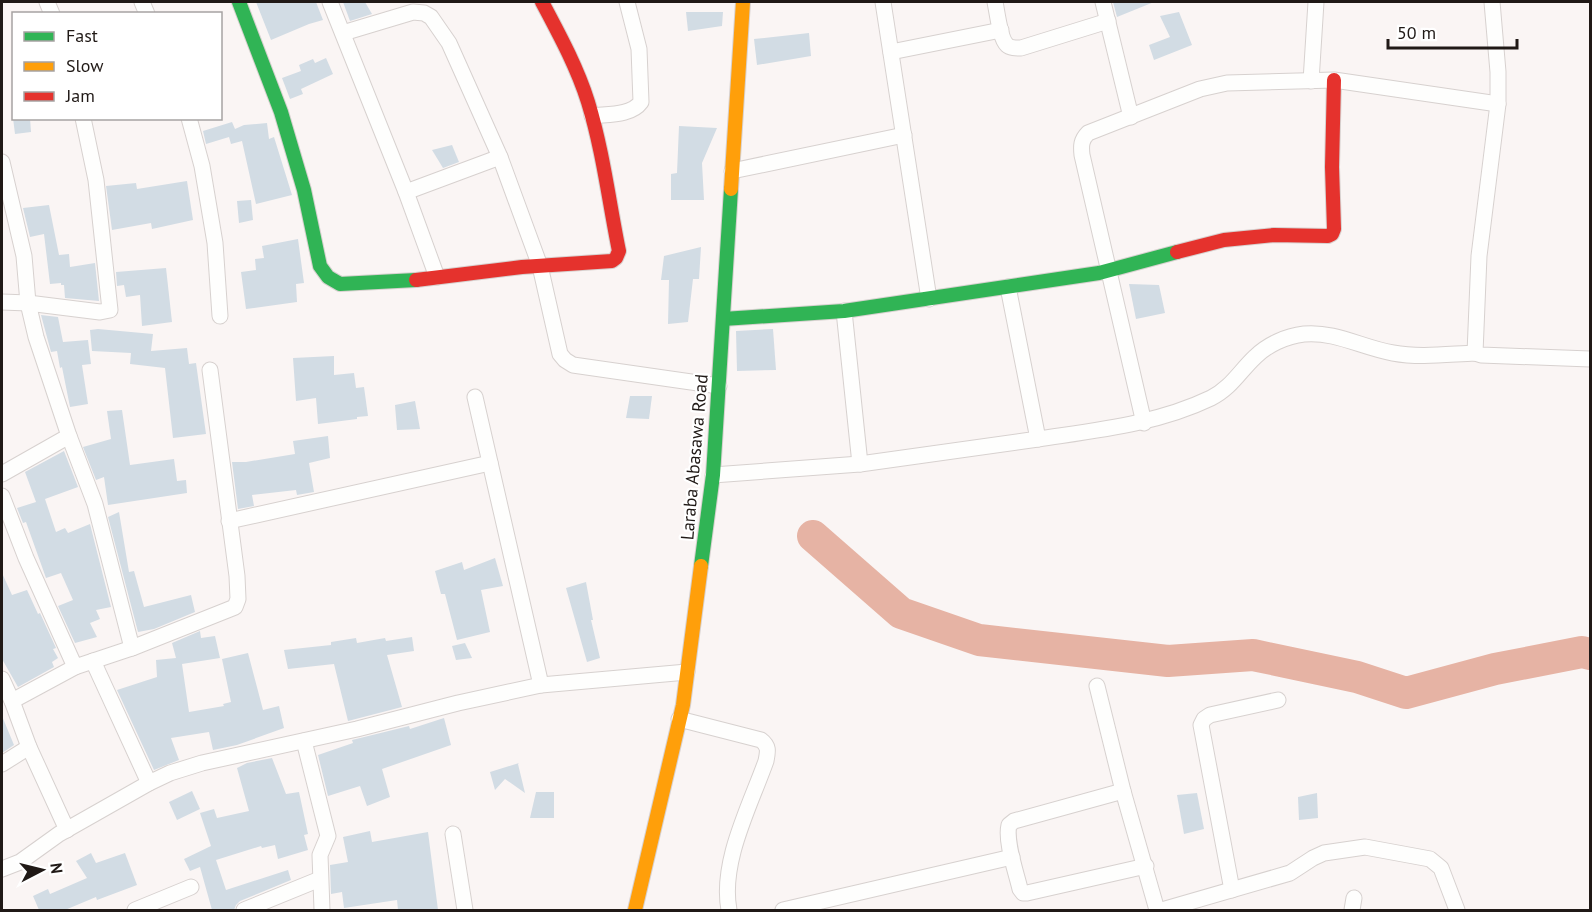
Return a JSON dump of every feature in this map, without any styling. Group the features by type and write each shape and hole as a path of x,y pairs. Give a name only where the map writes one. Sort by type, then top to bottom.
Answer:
{"street":[{"path":"239,2 284,123 304,190 320,266 328,277 340,284 612,261 616,258 619,251 587,100 565,46 542,2"},
{"path":"330,2 406,192 437,277"},
{"path":"591,116 631,111 641,102 639,49 627,2"},
{"name":"Laraba Abasawa Road","path":"635,910 679,719 713,475 743,2"},
{"path":"883,2 930,299"},
{"path":"995,2 1003,40 1007,46 1021,48 1108,21"},
{"path":"1103,2 1131,117"},
{"path":"1311,81 1316,2"},
{"path":"1475,353 1479,256 1498,104 1498,72 1492,2"},
{"path":"342,33 413,12 424,13 431,17 449,43 500,157 540,266 560,354 565,360 573,365 719,386"},
{"path":"891,52 1001,30"},
{"path":"723,318 844,311 1109,270 1224,240 1274,235 1322,237 1332,234 1334,229 1332,167 1334,80"},
{"path":"1144,423 1081,144 1088,133 1200,89 1227,83 1334,80 1498,104"},
{"path":"2,302 100,312 110,309 96,180 83,120"},
{"path":"190,120 202,166 215,243 220,316"},
{"path":"732,171 904,135"},
{"path":"406,192 500,157"},
{"path":"2,162 24,256 28,303 36,337 69,436 95,504 132,648"},
{"path":"1008,287 1038,439"},
{"path":"844,311 860,464"},
{"path":"713,475 860,464 1144,423 1212,397 1234,382 1255,357 1276,342 1304,334 1332,335 1392,353 1412,355 1475,353 1590,359"},
{"path":"12,701 75,667 132,648 236,607 237,576 210,370"},
{"path":"475,397 541,685"},
{"path":"2,474 69,436"},
{"path":"230,521 490,463"},
{"path":"2,496 26,558 75,667"},
{"path":"93,661 149,783"},
{"path":"2,869 20,862 67,830 149,783 170,773 202,763 541,685 687,672"},
{"path":"2,678 28,747 67,830"},
{"path":"1097,686 1123,791 1159,910 1290,873 1324,853 1365,847 1430,859 1442,868 1457,910"},
{"path":"1232,890 1201,725 1210,715 1278,700"},
{"path":"679,719 761,740 766,743 768,749 766,761 737,839 727,875 729,910"},
{"path":"304,741 328,836 320,855 322,910"},
{"path":"2,764 28,747"},
{"path":"1123,791 1014,821 1009,825 1012,856 1020,889 1023,893 1027,893 1146,866"},
{"path":"453,834 465,910"},
{"path":"783,910 1012,856"},
{"path":"244,910 320,879"},
{"path":"135,910 191,887"}],"building":[{"path":"256,2 316,2 323,20 271,40"},
{"path":"343,2 365,2 372,14 350,21"},
{"path":"1113,2 1154,2 1117,17"},
{"path":"686,12 723,12 722,26 688,31"},
{"path":"1179,12 1192,45 1154,60 1149,45 1170,37 1160,16"},
{"path":"809,33 811,56 757,65 754,39"},
{"path":"326,58 333,74 301,89 303,94 290,99 282,78 301,71 299,65 313,59 315,63"},
{"path":"13,120 30,120 31,132 15,134"},
{"path":"232,122 235,129 244,125 267,123 269,139 274,137 292,195 256,204 242,141 231,144 229,137 206,144 203,131"},
{"path":"679,126 717,128 702,163 704,200 671,200 671,174 677,173"},
{"path":"452,145 459,162 443,168 432,150"},
{"path":"187,181 193,220 152,229 151,223 112,230 106,186 136,183 137,189"},
{"path":"251,200 253,220 239,223 237,201"},
{"path":"49,205 59,255 69,254 70,267 95,263 99,301 65,298 64,285 50,284 44,234 30,237 23,208"},
{"path":"298,239 304,283 296,284 297,302 246,309 241,272 256,270 255,259 264,258 262,246"},
{"path":"701,247 699,279 693,279 688,322 668,324 669,280 661,280 664,256"},
{"path":"166,268 172,322 142,326 140,295 126,297 124,285 117,286 116,272"},
{"path":"1129,284 1159,285 1165,313 1136,319"},
{"path":"41,315 58,317 63,342 88,340 91,364 82,365 88,404 70,407 57,351 51,352"},
{"path":"773,329 776,370 737,371 736,331"},
{"path":"90,330 153,334 151,351 187,348 189,364 196,363 206,434 173,438 165,368 130,364 131,353 92,351"},
{"path":"334,356 334,375 354,373 356,388 364,387 368,416 318,424 316,398 296,401 293,358"},
{"path":"630,396 652,396 649,419 626,418"},
{"path":"415,401 420,429 397,430 395,405"},
{"path":"122,410 130,465 174,459 177,481 186,480 187,493 108,505 104,477 96,480 83,447 111,439 107,411"},
{"path":"328,436 330,458 309,463 314,492 297,495 296,490 252,495 254,506 238,509 232,462 295,454 293,441"},
{"path":"64,451 78,487 45,499 56,532 65,528 68,533 90,524 111,607 96,610 100,619 90,623 97,637 75,643 58,606 73,600 61,573 46,578 26,522 23,523 17,508 36,502 25,472"},
{"path":"119,512 129,572 134,571 144,607 191,595 195,612 154,629 138,632 108,517"},
{"path":"495,558 503,586 481,590 490,632 457,640 445,594 441,594 435,571 462,562 464,570"},
{"path":"2,573 12,595 27,590 56,648 53,649 58,658 52,662 54,667 18,687 2,659"},
{"path":"586,582 593,620 591,620 600,658 587,662 566,588"},
{"path":"200,631 201,638 215,636 220,658 182,664 189,712 224,706 223,704 231,702 222,659 248,653 263,710 279,706 284,728 237,745 213,750 209,732 171,738 179,760 154,770 117,690 157,677 156,660 176,658 172,643"},
{"path":"412,637 414,651 387,655 402,707 348,721 334,664 288,669 284,650 331,645 331,642 356,638 357,643 385,638 386,641"},
{"path":"465,643 472,658 456,660 452,646"},
{"path":"2,716 14,745 2,753"},
{"path":"444,718 451,745 382,769 390,797 367,806 360,786 328,796 318,755 353,743 352,740 409,726 410,729"},
{"path":"272,758 286,794 299,792 308,834 304,835 308,850 278,859 275,845 262,848 261,846 216,860 226,890 288,870 291,880 240,901 234,910 212,910 200,867 190,871 184,859 211,846 200,813 214,809 217,818 249,811 237,768 247,763"},
{"path":"519,763 525,793 505,779 495,790 490,772"},
{"path":"192,791 200,809 177,820 169,802"},
{"path":"536,792 554,792 554,818 530,818"},
{"path":"1197,793 1204,829 1184,834 1177,795"},
{"path":"1317,793 1318,818 1299,820 1298,797"},
{"path":"370,831 372,842 428,832 438,910 398,910 397,900 344,908 342,892 331,894 330,865 348,862 343,837"},
{"path":"91,853 96,863 125,853 137,885 97,900 96,897 65,910 39,910 33,896 48,889 50,894 87,878 76,861"}],"waterway":[{"path":"813,536 901,613 979,640 1168,661 1253,655 1357,677 1406,693 1495,669 1582,652 1590,654"}],"traffic: fast":[{"path":"239,2 281,112 304,190 320,266 328,277 340,284 416,280"},
{"path":"701,566 713,475 731,189"},
{"path":"723,319 844,311 1099,273 1177,252"}],"traffic: slow":[{"path":"731,189 743,2"},
{"path":"635,910 683,705 701,566"}],"traffic: jam":[{"path":"416,280 522,267 612,261 616,258 619,251 602,158 588,102 573,63 542,2"},
{"path":"1177,252 1224,240 1274,235 1328,236 1332,234 1334,229 1332,167 1334,80"}]}
